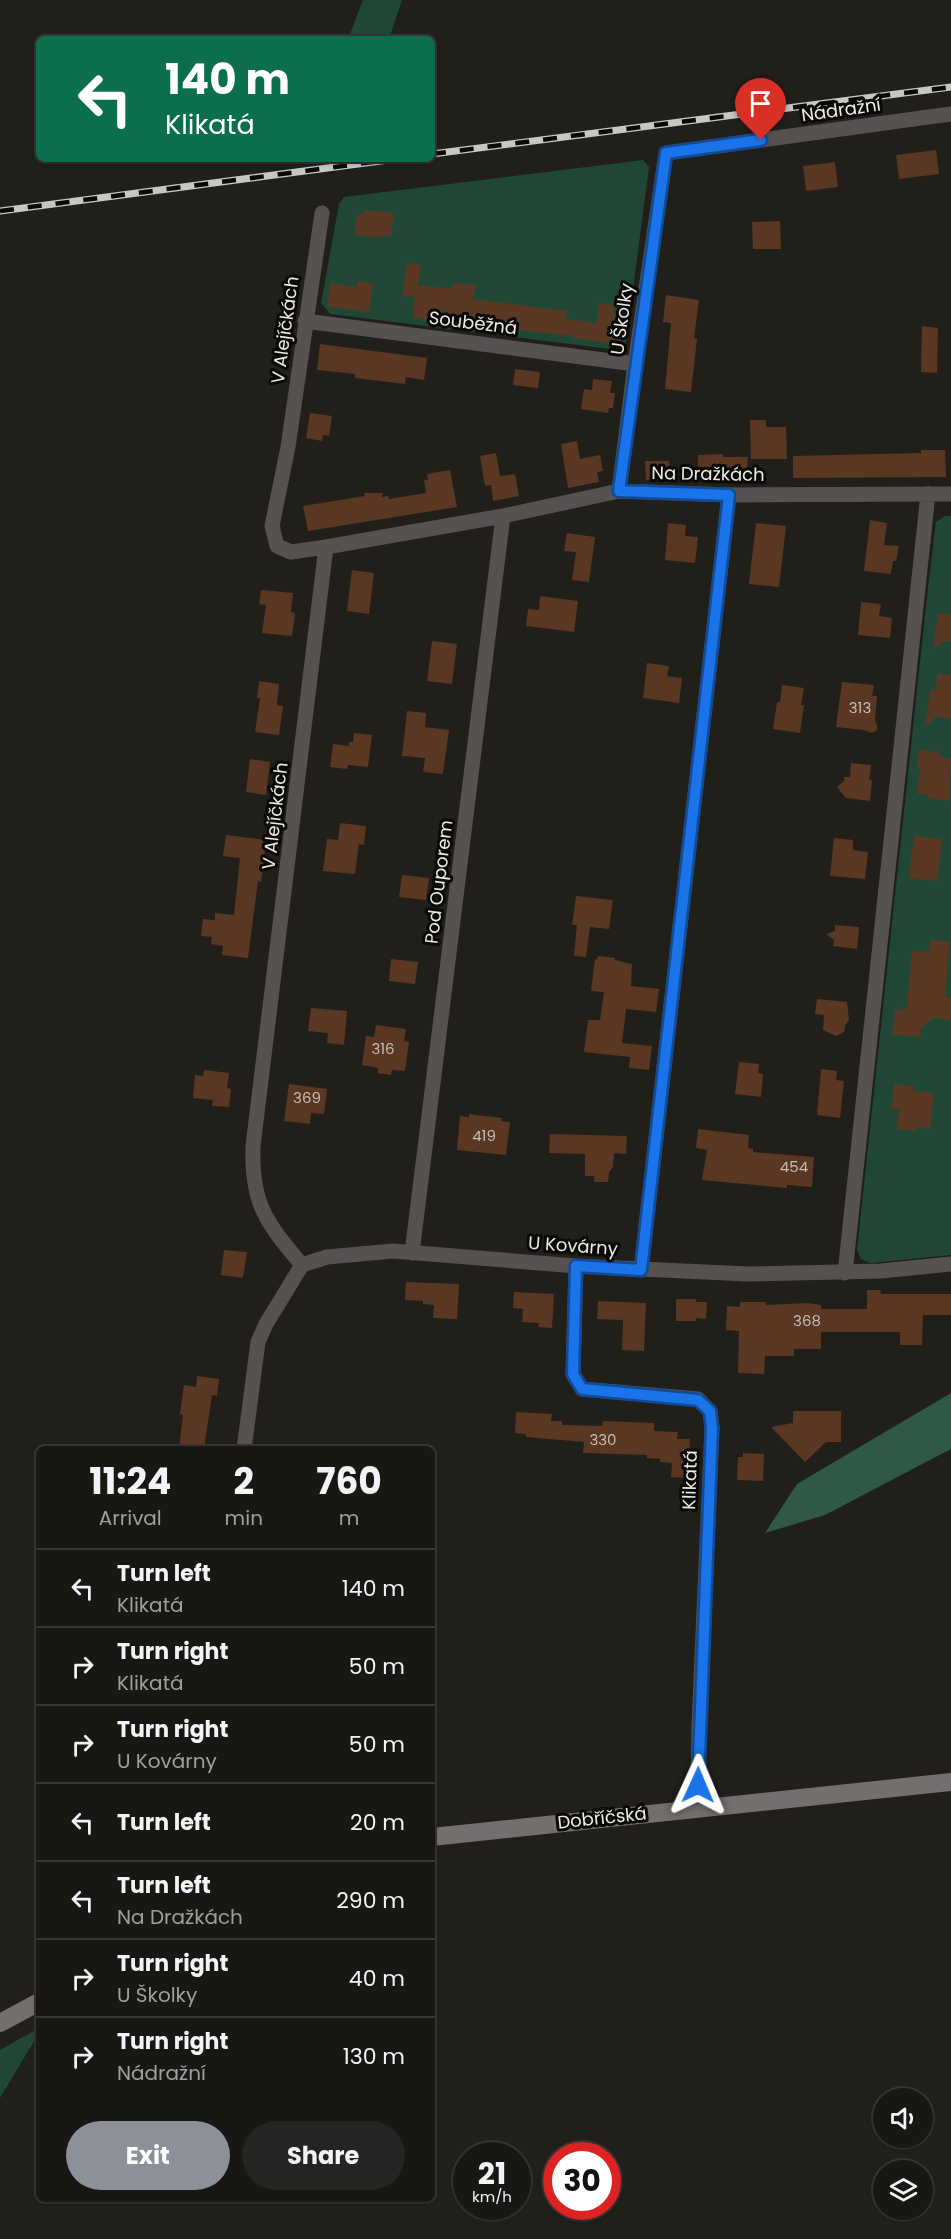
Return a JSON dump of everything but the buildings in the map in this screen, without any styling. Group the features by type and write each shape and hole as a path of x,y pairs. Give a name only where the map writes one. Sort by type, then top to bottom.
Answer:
{"street":[{"name":"Nádražní","path":"666,153 951,114"},
{"name":"U Školky","path":"619,491 666,153"},
{"name":"V Alejíčkách","path":"302,1264 272,1229 260,1206 253,1176 253,1146 326,547 291,552 277,546 273,526 288,447 322,213"},
{"name":"Souběžná","path":"305,321 635,364"},
{"name":"Na Dražkách","path":"326,547 503,516 619,491 729,495 951,494"},
{"path":"845,1273 928,494"},
{"path":"641,1270 729,495"},
{"name":"Pod Ouporem","path":"412,1253 503,516"},
{"name":"U Kovárny","path":"302,1264 327,1257 393,1251 576,1266 748,1274 845,1273 951,1264"},
{"path":"244,1446 258,1342 266,1324 302,1264"},
{"name":"Klikatá","path":"576,1266 573,1374 582,1389 698,1400 710,1411 712,1428 699,1726 700,1808"},
{"name":"Dobříčská","path":"435,1837 951,1782"},
{"path":"0,2023 36,2004"}],"green space":[{"path":"363,0 402,0 390,36 349,36"},
{"path":"643,160 649,167 626,342 618,350 330,314 321,303 339,204 344,197"},
{"path":"945,516 951,516 951,1255 870,1263 861,1259 857,1250 928,588 936,522"},
{"path":"951,1393 951,1449 825,1515 765,1533 797,1484"},
{"path":"36,2030 36,2038 0,2098 0,2050"}],"railway":[{"path":"435,154 951,87"},
{"path":"0,211 373,162"}],"route":[{"path":"698,1785 712,1428 710,1411 698,1400 582,1389 573,1374 576,1266 641,1270 729,495 619,491 666,153 761,140"}]}
